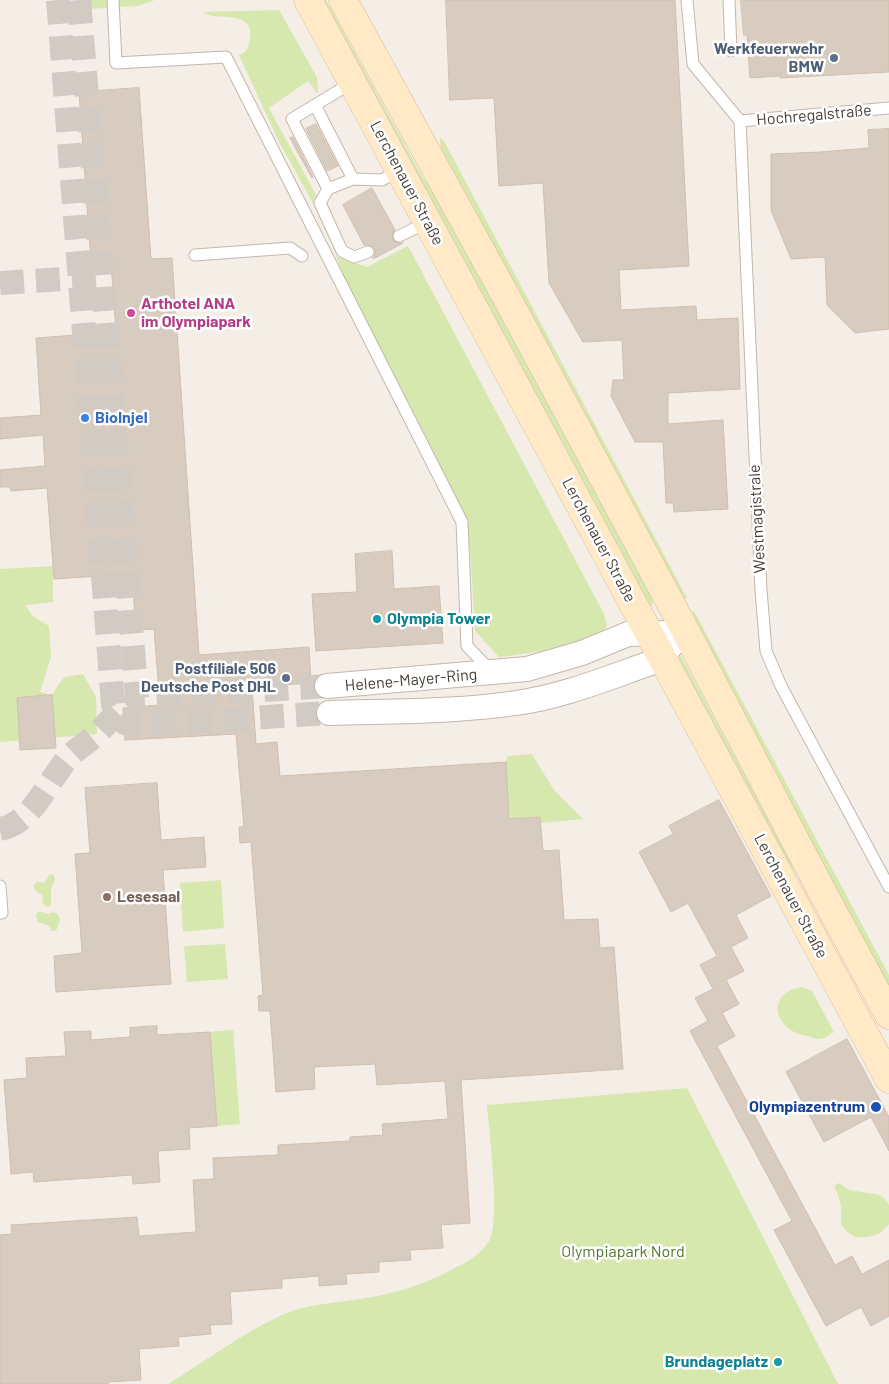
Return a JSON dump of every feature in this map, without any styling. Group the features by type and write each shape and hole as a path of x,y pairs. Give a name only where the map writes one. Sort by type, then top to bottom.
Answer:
{"main road":[{"name":"Lerchenauer Straße","path":"308,0 656,646 813,906 889,1015"},
{"name":"Lerchenauer Straße","path":"346,3 686,630 813,906 889,1079"}],"street":[{"name":"Helene-Mayer-Ring","path":"329,713 474,708 517,703 552,696 641,667 656,646 686,630"},
{"name":"Helene-Mayer-Ring","path":"327,686 527,669 551,664 628,634 656,646"},
{"name":"Helene-Mayer-Ring","path":"474,708 480,687 494,673"}],"lane":[{"path":"113,0 116,64 226,58 462,522 468,646 494,673"},
{"path":"687,0 693,64 740,121"},
{"path":"729,0 731,51"},
{"path":"328,188 292,120 353,82"},
{"path":"315,105 353,179"},
{"name":"Hochregalstraße","path":"740,121 889,108"},
{"name":"Westmagistrale","path":"740,121 760,590 766,651 782,686 889,888"},
{"path":"368,252 354,257 342,251 320,203 328,188 353,179 382,180 400,170"},
{"path":"399,236 428,222"},
{"path":"195,255 290,248 302,256"},
{"path":"0,886 2,913"}],"green space":[{"path":"90,0 155,0 137,6 91,9"},
{"path":"321,0 326,0 424,180 438,189 650,585 653,605 647,606"},
{"path":"279,10 317,77 318,94 308,81 269,108 316,195 313,203 279,142 239,55 246,51 249,44 250,32 248,25 242,20 209,15 203,12"},
{"path":"440,137 444,141 687,598 682,601 441,153"},
{"path":"408,246 604,614 607,626 599,633 587,639 557,648 499,657 475,631 470,550 336,256 367,267"},
{"path":"53,566 53,602 25,605 33,616 49,626 51,657 40,692 52,695 64,677 83,674 96,697 97,734 0,742 0,569"},
{"path":"694,611 889,975 889,988 689,613"},
{"path":"681,656 793,865 793,877 676,658"},
{"path":"532,754 554,790 583,819 541,823 540,817 509,819 506,762 508,756"},
{"path":"53,874 55,879 51,889 51,905 47,907 43,904 42,895 35,890 33,885 38,882 44,883 49,875"},
{"path":"221,880 224,928 183,932 180,883"},
{"path":"39,911 48,914 53,912 58,914 60,920 56,931 52,931 48,925 37,921 36,915"},
{"path":"225,944 228,979 187,982 184,946"},
{"path":"801,987 812,991 834,1032 817,1039 797,1033 788,1028 782,1021 778,1013 778,1005 782,997 789,991"},
{"path":"233,1030 240,1124 217,1126 210,1032"},
{"name":"Olympiapark Nord","path":"687,1088 838,1384 168,1384 238,1339 291,1311 396,1292 442,1275 478,1254 489,1241 494,1216 493,1176 487,1105"},
{"path":"839,1183 849,1190 880,1195 885,1199 889,1205 889,1224 878,1234 866,1237 855,1237 848,1233 841,1222 840,1202 834,1186"}],"building":[{"path":"446,0 675,0 689,266 619,270 621,310 696,306 697,320 738,318 740,389 668,393 668,424 723,420 728,509 674,512 673,503 666,503 663,442 635,442 611,396 613,380 624,380 622,340 583,342 549,283 543,183 499,186 494,98 450,100"},
{"path":"741,0 889,0 889,72 750,78 747,35 744,35"},
{"path":"139,88 151,259 172,258 199,655 309,647 311,683 252,687 256,744 277,742 280,776 506,762 509,819 540,817 543,851 559,850 564,920 598,919 600,948 614,947 623,1069 461,1080 470,1223 441,1225 443,1248 410,1250 411,1260 379,1262 379,1272 346,1274 347,1284 319,1286 319,1276 282,1279 282,1288 230,1292 232,1324 210,1325 211,1334 178,1337 179,1346 139,1349 141,1380 108,1382 108,1384 0,1384 0,1235 12,1234 11,1225 137,1217 139,1236 196,1232 193,1180 214,1179 213,1158 278,1155 278,1145 350,1141 350,1137 383,1135 382,1124 448,1119 445,1081 377,1085 375,1064 314,1067 315,1089 276,1092 270,1011 259,1011 258,996 263,995 251,842 240,843 239,827 244,827 236,734 125,740 123,708 160,705 154,629 136,630 132,574 54,579 47,488 11,491 10,487 0,487 0,470 45,466 43,435 0,439 0,418 41,415 36,338 116,332 111,262 91,263 79,92"},
{"path":"316,124 338,166 327,171 306,129"},
{"path":"889,129 889,329 855,333 827,305 825,257 791,259 771,210 771,154 869,148 868,130"},
{"path":"293,137 313,177 312,178 290,138"},
{"path":"372,188 395,230 392,235 393,240 403,243 373,259 375,249 370,245 364,245 343,205"},
{"name":"Olympia Tower","path":"392,551 394,589 439,586 443,643 316,651 312,594 357,592 355,554"},
{"path":"52,695 56,748 20,750 17,698"},
{"path":"157,783 161,840 204,837 206,867 163,870 171,984 56,992 54,956 82,953 75,854 90,853 85,788"},
{"path":"719,800 771,896 736,915 748,938 731,947 744,971 726,980 739,1004 722,1013 735,1036 717,1046 835,1265 852,1256 862,1274 889,1260 889,1316 871,1326 861,1307 826,1326 774,1230 792,1221 690,1031 708,1021 695,998 713,989 700,965 717,956 688,903 671,912 639,852 673,834 669,826"},
{"path":"157,1026 157,1035 210,1032 217,1126 189,1128 190,1149 158,1151 160,1182 133,1184 132,1175 34,1182 33,1172 11,1174 4,1080 27,1078 26,1058 66,1056 64,1032 91,1031 91,1040 130,1037 130,1028"},
{"path":"847,1039 889,1117 889,1151 871,1117 824,1142 786,1072"}],"tunnel":[{"path":"58,0 113,704 125,723 139,725 329,713"},
{"path":"79,0 137,698 327,686"},
{"path":"0,283 96,277"},
{"path":"0,829 12,825 22,818 40,798 71,755 95,736 129,703"}],"place":[{"name":"Werkfeuerwehr BMW","path":"834,58"},
{"name":"Arthotel ANA im Olympiapark","path":"131,313"},
{"name":"BioInjel","path":"85,418"},
{"name":"Olympia Tower","path":"377,619"},
{"name":"Postfiliale 506 Deutsche Post DHL","path":"286,678"},
{"name":"Lesesaal","path":"107,897"},
{"name":"Olympiazentrum","path":"876,1107"},
{"name":"Brundageplatz","path":"778,1362"}]}
